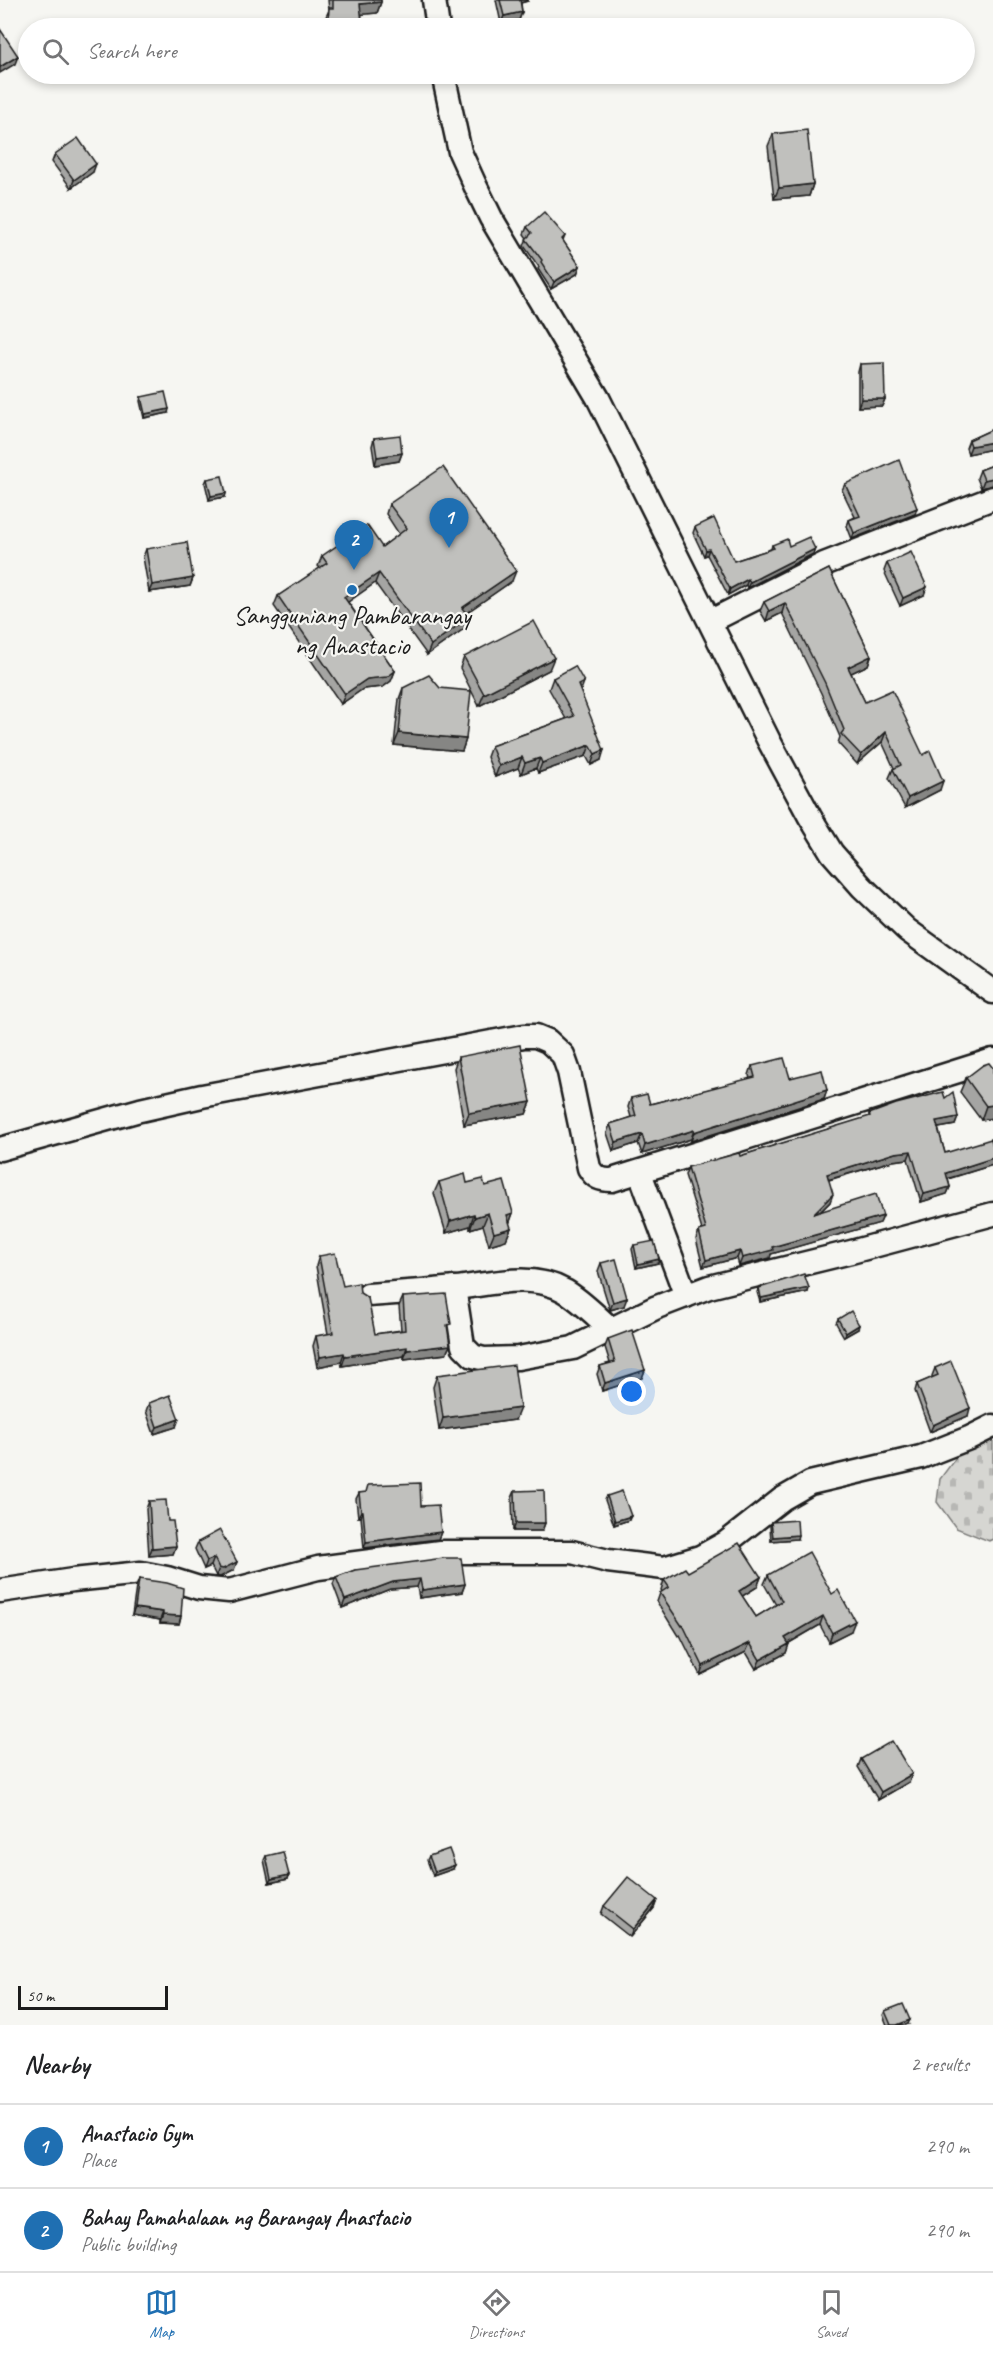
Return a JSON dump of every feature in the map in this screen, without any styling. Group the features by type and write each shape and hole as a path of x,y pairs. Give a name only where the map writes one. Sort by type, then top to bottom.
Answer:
{"street":[{"path":"434,0 437,18"},
{"path":"445,84 460,152 491,218 598,398 769,741 810,817 832,853 862,887 907,930 993,992"},
{"path":"711,621 824,564 993,498"},
{"path":"0,1149 140,1110 202,1096 524,1036 536,1036 548,1041 563,1055 569,1072 585,1154 594,1176 601,1180 612,1180 993,1060"},
{"path":"640,1173 686,1296"},
{"path":"454,1288 463,1346 473,1356 484,1359 518,1359 573,1348 709,1287 993,1214"},
{"path":"368,1295 519,1280 548,1284 564,1290 581,1302 611,1329"},
{"path":"0,1592 73,1580 141,1573 199,1588 229,1592 318,1568 440,1552 572,1552 608,1561 664,1568 700,1557 727,1542 782,1499 810,1483 921,1457 993,1426"}],"green space":[{"path":"993,1435 993,1539 989,1541 956,1528 937,1502 940,1479 957,1456"}],"building":[{"path":"333,0 381,0 381,2 360,4 362,18 328,18 329,8 333,8"},
{"path":"500,0 520,0 522,12 504,16"},
{"path":"0,29 18,56 0,67"},
{"path":"807,130 813,184 779,188 773,134"},
{"path":"78,138 96,164 74,180 55,154"},
{"path":"544,212 565,236 562,239 580,266 554,282 541,262 542,260 526,239 532,233 527,227"},
{"path":"884,363 885,399 861,399 860,364"},
{"path":"165,392 169,409 145,414 141,397"},
{"path":"993,429 993,442 971,446 969,440"},
{"path":"400,435 402,453 377,457 374,438"},
{"path":"899,460 917,508 854,533 849,520 860,516 845,484"},
{"path":"993,465 993,478 984,480 980,470"},
{"path":"443,467 516,571 462,608 469,617 431,645 379,573 344,597 395,671 387,677 367,679 345,694 278,596 327,563 322,556 367,525 382,547 407,528 389,504"},
{"path":"222,476 226,493 211,496 207,479"},
{"path":"714,518 734,561 774,548 772,545 787,539 789,546 809,537 815,549 750,582 748,579 730,589 695,527"},
{"path":"187,542 193,578 152,585 146,549"},
{"path":"911,552 927,587 903,598 887,563"},
{"path":"829,569 871,656 848,667 865,702 892,690 923,755 930,751 943,781 908,798 893,769 901,765 886,732 861,755 841,734 844,730 825,683 785,603 769,611 764,602"},
{"path":"534,621 554,658 484,694 464,657"},
{"path":"575,666 584,682 578,685 604,750 595,754 590,745 542,763 540,758 525,763 522,757 499,766 491,746 574,716 553,678"},
{"path":"429,675 440,688 471,691 466,739 399,733 403,688"},
{"path":"520,1045 531,1102 469,1113 458,1057"},
{"path":"784,1058 790,1078 822,1070 827,1090 645,1145 642,1134 616,1142 610,1124 636,1116 631,1098 647,1094 650,1104 755,1077 752,1066"},
{"path":"989,1063 993,1068 993,1105 986,1106 966,1078"},
{"path":"943,1092 945,1098 953,1092 958,1117 936,1121 945,1153 991,1139 993,1158 946,1173 950,1187 924,1194 911,1151 895,1153 827,1174 833,1194 813,1214 876,1194 883,1216 772,1247 773,1250 742,1258 740,1251 706,1260 699,1231 706,1229 688,1167 739,1153 740,1156 870,1116 869,1114 896,1104"},
{"path":"465,1174 467,1183 483,1179 485,1186 504,1181 513,1213 507,1215 511,1228 494,1233 488,1213 475,1217 474,1214 450,1221 439,1182"},
{"path":"654,1241 659,1259 638,1264 634,1245"},
{"path":"335,1253 343,1286 359,1283 360,1293 368,1298 375,1334 405,1330 403,1297 446,1294 451,1324 447,1325 450,1345 407,1350 407,1347 345,1356 344,1353 320,1357 316,1336 333,1333 319,1256"},
{"path":"616,1259 627,1298 613,1302 601,1263"},
{"path":"804,1274 809,1288 761,1298 759,1288"},
{"path":"851,1311 859,1325 846,1333 838,1319"},
{"path":"632,1330 645,1370 605,1383 600,1366 615,1362 608,1339"},
{"path":"951,1361 970,1408 933,1425 917,1384 938,1375 935,1368"},
{"path":"514,1365 520,1408 443,1418 437,1375"},
{"path":"170,1395 179,1419 157,1427 149,1403"},
{"path":"420,1483 421,1506 438,1505 441,1532 366,1542 359,1493 366,1492 368,1485"},
{"path":"544,1490 545,1523 516,1523 515,1491"},
{"path":"622,1491 631,1516 615,1521 607,1496"},
{"path":"166,1500 168,1521 173,1521 176,1546 152,1548 149,1501"},
{"path":"797,1520 798,1535 773,1537 771,1522"},
{"path":"220,1530 237,1562 223,1569 219,1568 214,1558 207,1561 198,1542"},
{"path":"739,1543 761,1577 739,1591 756,1617 782,1601 768,1575 809,1552 832,1594 838,1590 855,1621 832,1633 823,1616 785,1638 789,1644 760,1660 750,1643 703,1666 683,1625 660,1593 669,1587 664,1580 685,1568 688,1572"},
{"path":"444,1558 461,1558 465,1584 422,1590 420,1579 393,1582 345,1600 336,1577 355,1570"},
{"path":"139,1579 183,1588 181,1616 163,1615 163,1612 135,1608"},
{"path":"892,1741 912,1774 881,1792 861,1759"},
{"path":"449,1849 455,1865 435,1872 429,1856"},
{"path":"283,1852 289,1875 271,1879 266,1856"},
{"path":"628,1877 657,1900 633,1929 604,1906"},
{"path":"903,2004 910,2020 891,2025 885,2011"}],"place":[{"name":"Anastacio Gym","path":"449,548"},
{"name":"Bahay Pamahalaan ng Barangay Anastacio","path":"354,570"},
{"name":"Sangguniang Pambarangay ng Anastacio","path":"352,590"}]}
